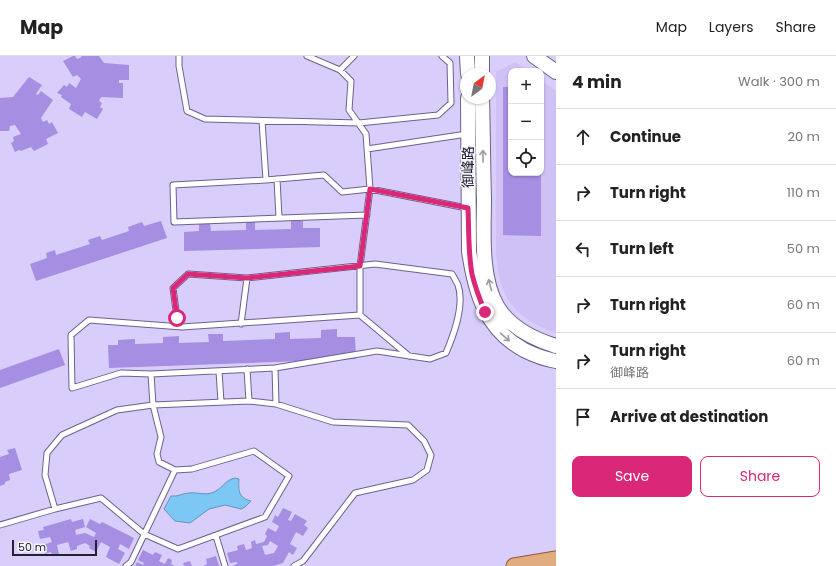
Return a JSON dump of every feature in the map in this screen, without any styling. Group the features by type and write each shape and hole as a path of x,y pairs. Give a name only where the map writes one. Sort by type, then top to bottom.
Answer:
{"main road":[{"path":"514,566 556,559"}],"street":[{"path":"467,56 468,68"},
{"path":"482,56 482,68"},
{"path":"534,56 556,72"},
{"name":"御峰路","path":"468,104 469,252 477,291 485,312 497,330 514,344 534,354 556,361"},
{"name":"御峰路","path":"482,104 484,251 490,287 497,306 507,319 523,332 540,341 556,346"}],"lane":[{"path":"179,56 178,66 187,111 205,119 358,123 438,115 451,103 450,63 442,56"},
{"path":"307,56 340,70 351,81 349,110 366,134 370,189 360,266 360,315"},
{"path":"340,70 354,56"},
{"path":"262,121 266,180"},
{"path":"367,148 468,134"},
{"path":"367,215 174,222 173,185 324,175 342,192 370,189 468,208"},
{"path":"277,179 279,218"},
{"path":"182,327 177,318 173,288 188,274 247,278 376,264 452,274 458,285 461,299 455,332 446,353 430,359 409,356 377,351 275,368 152,374 121,373 72,388 71,335 89,320 182,327 360,315 409,356"},
{"path":"241,324 247,278"},
{"path":"275,368 276,404"},
{"path":"247,369 248,402"},
{"path":"219,371 221,402"},
{"path":"0,525 55,509 102,498 144,534 178,549 265,517 289,476 254,451 192,469 175,470 159,462 157,454 161,437 153,405 152,374"},
{"path":"55,509 45,475 47,453 62,436 117,410 153,405 248,402 276,404 333,422 408,425 424,441 431,455 427,470 413,480 355,493 303,560 294,566"},
{"path":"126,566 131,562 175,470"},
{"path":"216,536 225,566"}],"shaded area":[{"path":"515,62 524,68 508,68 508,176 544,176 544,82 556,91 556,333 530,321 517,311 508,300 502,287 498,272 496,251 496,72"}],"water":[{"path":"235,478 239,479 239,490 242,496 251,501 241,509 225,505 209,509 190,523 175,521 164,509 171,496 189,493 211,493 229,480"}],"building":[{"path":"73,56 77,59 82,57 81,56 99,56 104,63 129,65 129,80 119,80 119,83 123,83 123,98 101,97 99,101 102,103 100,107 103,109 97,119 85,112 82,117 69,109 71,104 61,97 62,95 57,93 64,85 67,87 69,83 76,88 81,79 77,75 73,77 63,61"},
{"path":"29,77 42,85 36,94 38,95 41,91 53,100 41,118 43,122 47,120 49,124 52,122 58,133 46,139 48,144 34,151 31,147 15,152 11,143 14,141 13,137 21,134 15,125 10,126 9,131 0,131 0,98 13,97"},
{"path":"503,87 508,87 508,176 541,176 541,236 503,235"},
{"path":"161,221 167,238 36,281 30,264 47,258 46,253 55,250 56,255 90,244 88,240 100,236 102,240 129,231 128,227 142,222 144,226"},
{"path":"291,221 303,221 303,228 320,228 320,247 184,251 184,232 199,231 199,223 210,223 211,231 246,230 246,222 255,222 255,230 291,229"},
{"path":"337,329 337,337 355,337 356,359 109,368 108,345 118,345 118,340 135,339 135,344 163,343 163,337 179,336 179,343 209,342 208,334 223,334 223,341 275,339 275,333 290,332 290,339 321,338 321,330"},
{"path":"59,349 65,365 0,388 0,370"},
{"path":"15,448 22,470 9,474 10,480 0,486 0,457 9,454 7,450"},
{"path":"283,508 292,512 288,520 291,521 295,514 307,521 304,525 308,528 303,536 296,532 290,544 297,548 293,555 289,552 283,563 273,566 232,566 237,564 237,562 230,563 227,553 238,550 237,546 244,544 246,550 252,548 251,542 255,540 256,544 264,542 267,536 265,534 268,528 276,532 279,526 272,522 275,515 278,517","holes":["270,541 278,546 274,553 265,555 262,546 268,545"]},
{"path":"71,519 72,522 83,519 85,527 75,530 76,535 85,533 94,537 96,533 86,527 90,519 100,524 102,522 134,538 129,549 120,544 118,549 125,553 119,564 106,557 110,547 101,542 96,552 89,548 90,546 85,543 77,546 77,549 71,551 68,542 57,545 59,554 52,555 51,552 45,554 43,545 52,542 50,537 40,539 38,531 44,530 43,527"},
{"path":"143,550 153,555 155,552 162,555 159,561 165,564 168,558 172,560 171,564 175,566 135,566 137,562 143,565 144,563 138,560"},
{"path":"216,556 219,566 203,566 207,564 206,559"},
{"path":"190,561 192,566 184,566 183,563"}],"route":[{"path":"177,318 173,288 188,274 247,278 360,266 370,189 468,208 469,252 472,272 485,312"}]}
